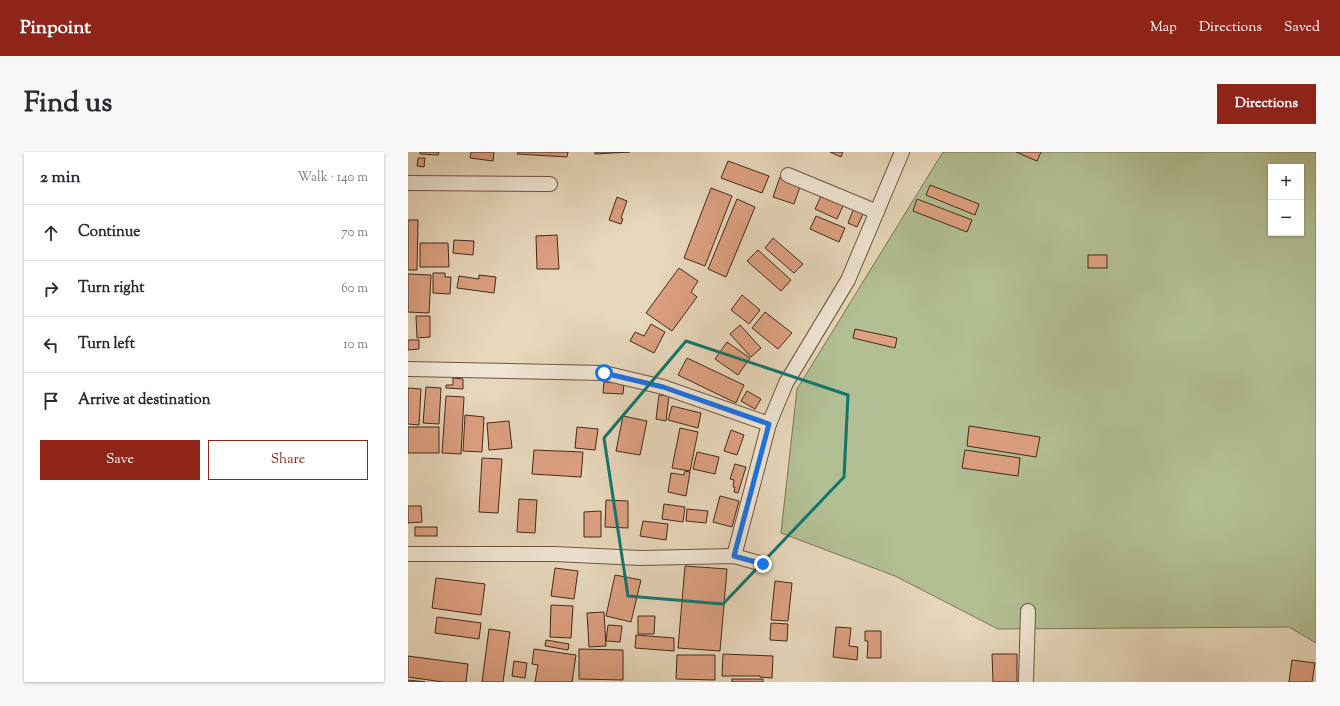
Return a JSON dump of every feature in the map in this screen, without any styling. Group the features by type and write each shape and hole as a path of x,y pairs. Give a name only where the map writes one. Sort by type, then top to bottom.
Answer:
{"street":[{"path":"734,556 769,424 786,383 848,280 902,152"},
{"path":"788,175 877,212"},
{"path":"408,183 550,184"},
{"path":"408,369 604,373 663,387 769,424"},
{"path":"408,554 554,554 641,558 734,556 763,564"},
{"path":"1026,682 1028,611"}],"highlighted area":[{"path":"686,341 848,395 844,477 723,604 628,596 604,438"}],"green space":[{"path":"943,152 1316,152 1316,643 1289,627 998,629 895,576 781,533 797,389"}],"building":[{"path":"420,152 439,152 438,155 420,154"},
{"path":"471,152 494,152 493,161 470,158"},
{"path":"518,152 568,152 567,157 517,154"},
{"path":"595,152 630,152 595,154"},
{"path":"830,152 843,152 841,157"},
{"path":"1016,152 1041,152 1037,161"},
{"path":"418,158 425,158 424,167 417,166"},
{"path":"728,161 769,176 762,193 721,178"},
{"path":"780,177 801,184 794,204 773,197"},
{"path":"930,185 979,204 975,215 926,195"},
{"path":"711,188 732,196 705,266 684,258"},
{"path":"822,194 844,204 837,219 815,209"},
{"path":"617,197 627,201 621,218 623,219 621,224 609,220"},
{"path":"737,199 755,207 726,277 708,269"},
{"path":"917,199 972,220 967,232 913,211"},
{"path":"854,208 864,212 857,227 848,223"},
{"path":"816,216 845,228 839,242 810,229"},
{"path":"408,220 418,220 417,270 408,270"},
{"path":"557,235 559,269 537,269 536,236"},
{"path":"773,238 803,264 794,273 765,248"},
{"path":"454,240 474,241 473,255 453,253"},
{"path":"420,243 448,243 449,267 420,267"},
{"path":"758,250 791,280 781,291 747,261"},
{"path":"1088,255 1107,255 1107,268 1088,268"},
{"path":"679,268 698,281 691,292 697,297 672,331 646,313"},
{"path":"433,273 445,273 445,277 451,277 450,294 433,293"},
{"path":"408,274 431,275 429,313 408,312"},
{"path":"479,275 496,277 494,293 457,288 459,276 479,279"},
{"path":"742,295 760,310 749,324 731,310"},
{"path":"765,312 792,333 778,349 752,328"},
{"path":"416,316 430,316 430,337 417,338"},
{"path":"651,324 665,332 654,353 630,341 635,332 644,336"},
{"path":"740,325 761,348 751,357 730,334"},
{"path":"855,329 897,338 895,348 853,338"},
{"path":"408,340 419,340 419,349 408,350"},
{"path":"727,342 750,358 738,375 715,359"},
{"path":"687,358 744,385 736,403 678,375"},
{"path":"453,378 463,379 463,389 446,388 446,385 453,385"},
{"path":"604,382 624,383 623,394 603,393"},
{"path":"426,387 441,388 439,424 423,423"},
{"path":"408,388 421,389 419,425 408,424"},
{"path":"747,391 761,399 755,409 741,401"},
{"path":"659,395 669,396 666,421 656,419"},
{"path":"446,396 464,397 461,454 442,453"},
{"path":"672,406 701,413 698,428 668,420"},
{"path":"465,415 484,417 482,452 463,451"},
{"path":"623,416 647,421 640,455 616,451"},
{"path":"509,421 512,448 489,450 487,423"},
{"path":"969,426 1040,437 1036,457 967,446"},
{"path":"408,427 439,427 439,453 408,453"},
{"path":"577,427 598,429 595,450 575,448"},
{"path":"680,428 698,432 690,471 672,468"},
{"path":"731,430 744,435 737,455 724,451"},
{"path":"534,450 583,452 581,477 532,474"},
{"path":"965,450 1020,458 1018,476 962,468"},
{"path":"697,452 719,457 715,474 693,469"},
{"path":"482,458 502,459 498,513 479,512"},
{"path":"735,464 746,467 738,493 734,492 734,480 730,479"},
{"path":"685,471 690,472 686,496 668,492 671,473 684,475"},
{"path":"720,496 739,501 732,527 713,522"},
{"path":"519,499 537,500 535,533 517,532"},
{"path":"606,500 628,501 628,528 605,527"},
{"path":"664,504 685,507 683,522 662,519"},
{"path":"408,506 421,506 422,522 408,523"},
{"path":"687,509 708,511 706,523 686,521"},
{"path":"601,511 601,537 584,537 584,512"},
{"path":"643,521 668,524 666,540 640,536"},
{"path":"415,527 437,527 437,536 415,536"},
{"path":"685,566 727,569 720,651 678,648"},
{"path":"555,568 578,571 574,599 551,596"},
{"path":"615,575 641,580 631,622 606,616"},
{"path":"436,578 485,584 481,615 432,608"},
{"path":"775,581 792,583 788,621 771,620"},
{"path":"551,605 573,606 571,638 550,637"},
{"path":"604,612 606,646 589,647 587,613"},
{"path":"638,616 655,616 654,634 638,634"},
{"path":"437,617 481,623 479,639 435,633"},
{"path":"771,623 788,624 787,641 770,640"},
{"path":"608,625 622,626 620,642 606,641"},
{"path":"836,627 851,628 849,646 858,647 857,660 833,657"},
{"path":"489,629 510,632 503,682 482,682"},
{"path":"865,631 881,631 881,658 867,658 868,641 865,641"},
{"path":"636,635 674,638 674,651 635,648"},
{"path":"546,640 569,644 568,650 545,646"},
{"path":"534,649 576,655 572,682 535,682 538,665 532,664"},
{"path":"579,649 623,650 623,680 579,679"},
{"path":"723,654 773,656 772,678 760,676 722,676"},
{"path":"992,654 1017,654 1017,682 993,682"},
{"path":"677,655 715,655 715,680 676,679"},
{"path":"408,656 468,664 466,682 443,682 408,677"},
{"path":"1292,660 1315,663 1312,682 1289,682"},
{"path":"514,661 527,663 525,678 512,676"},
{"path":"732,679 763,679 763,682 732,682"},
{"path":"408,680 425,682 408,682"}],"route":[{"path":"604,373 663,387 769,424 734,556 763,564"}]}
